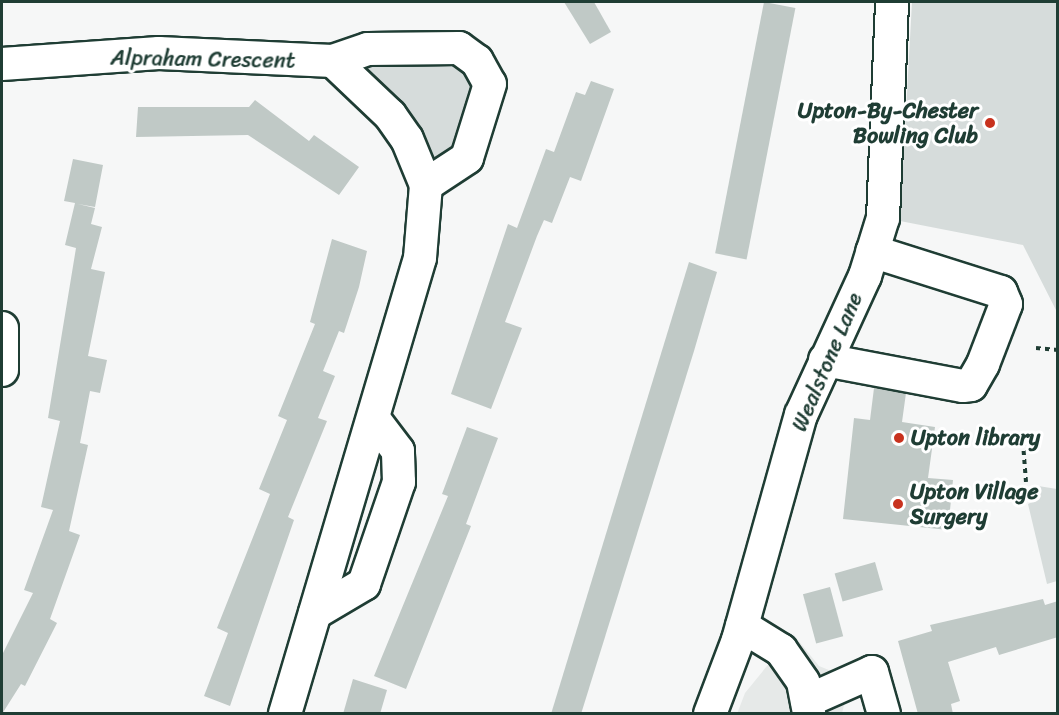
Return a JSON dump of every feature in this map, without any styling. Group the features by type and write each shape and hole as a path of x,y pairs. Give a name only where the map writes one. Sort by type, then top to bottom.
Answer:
{"street":[{"name":"Wealstone Lane","path":"710,714 742,626 801,415 872,251 883,218 889,142 892,2"},
{"name":"Alpraham Crescent","path":"2,64 159,53 333,61 368,49 459,48 477,61 490,84 467,158 426,185"},
{"path":"285,714 420,258 426,185 407,139 390,115 333,61"},
{"path":"825,360 963,386 971,385 983,364 1006,304 1001,292 872,251"},
{"path":"2,328 2,370"},
{"path":"315,613 364,584 399,482 398,451 374,419"},
{"path":"742,626 781,650 803,682 808,707 872,672 884,714"}],"path":[{"path":"1035,348 1058,350"},
{"path":"997,495 1022,499 1026,482 1022,430"}],"shaded area":[{"path":"912,2 1057,2 1057,312 1023,245 900,221"},
{"path":"443,58 464,68 476,92 460,150 439,165 428,157 364,70 371,61"},
{"path":"1032,485 1057,489 1057,581 1047,584 1028,504 1036,500"},
{"path":"793,634 819,666 851,679 842,713 737,714 745,693"}],"building":[{"path":"564,2 594,2 611,32 590,44"},
{"path":"764,2 795,8 747,259 715,253"},
{"path":"591,81 614,89 581,181 570,177 552,223 544,220 537,236 505,322 522,328 491,409 451,394 508,224 517,228 546,149 554,152 576,92 585,95"},
{"path":"255,100 309,141 314,135 359,167 339,195 248,135 136,137 138,107 249,107"},
{"path":"73,159 103,165 95,207 78,204 95,208 91,224 102,227 91,269 105,272 88,356 107,360 100,393 90,391 80,443 88,445 69,531 80,535 50,619 57,623 25,686 21,684 2,714 2,655 33,593 24,590 53,510 41,507 60,421 48,418 76,248 65,245 75,203 64,201"},
{"path":"332,239 367,251 359,287 344,333 339,331 323,371 335,376 318,418 327,421 288,517 294,520 230,706 204,696 228,633 217,628 270,494 259,489 287,420 278,416 315,324 310,322"},
{"path":"689,262 717,272 694,351 581,714 551,714"},
{"path":"874,388 906,393 902,422 935,427 928,478 953,480 948,530 843,519 854,418 870,420"},
{"path":"467,427 498,438 466,524 471,526 406,689 374,676 448,496 442,494"},
{"path":"875,562 883,590 843,601 835,574"},
{"path":"830,587 843,636 816,644 803,594"},
{"path":"1043,599 1045,605 1058,601 1058,637 999,655 996,647 948,662 960,701 951,704 953,714 918,714 898,641 932,631 930,625"},
{"path":"353,679 387,690 380,714 343,714"}],"place":[{"name":"Upton-By-Chester Bowling Club","path":"990,123"},
{"name":"Upton library","path":"899,438"},
{"name":"Upton Village Surgery","path":"898,504"}]}
